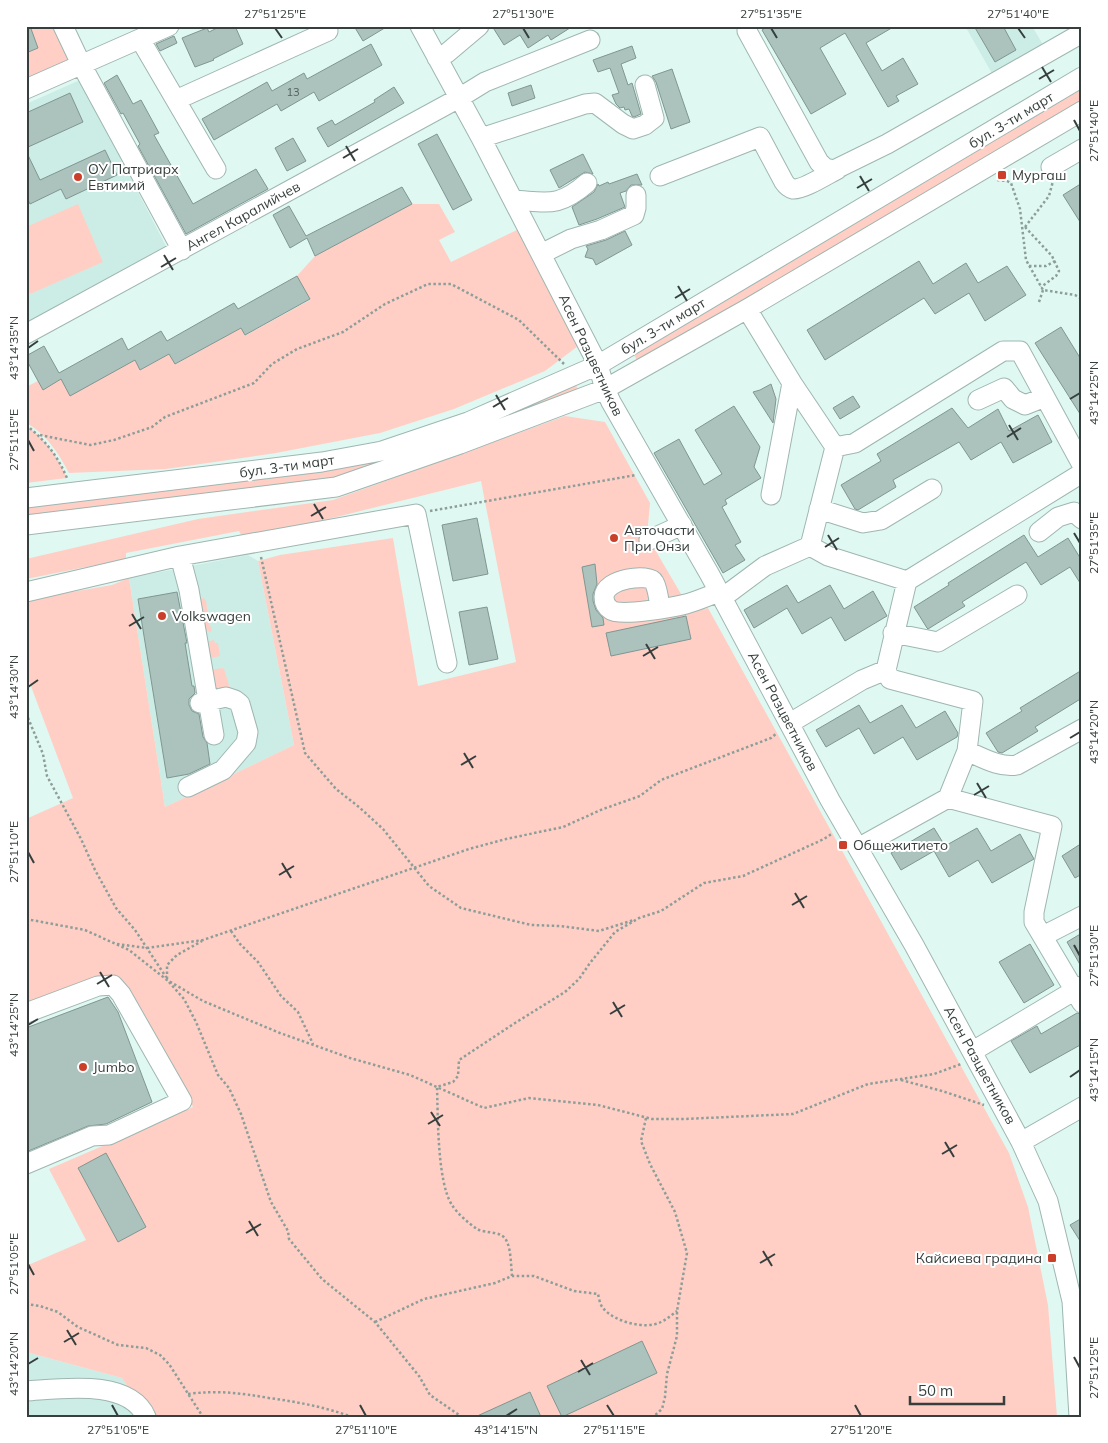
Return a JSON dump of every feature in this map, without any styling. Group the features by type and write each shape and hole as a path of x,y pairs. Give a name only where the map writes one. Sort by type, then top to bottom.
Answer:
{"street":[{"path":"63,26 81,64 182,250"},
{"path":"26,89 169,26"},
{"path":"176,100 328,31 326,26"},
{"name":"Асен Разцветников","path":"420,26 481,138 598,365 605,389 682,525 858,848 975,1055 1021,1142 1048,1201 1077,1298 1079,1417"},
{"path":"437,58 447,53 480,26"},
{"path":"747,31 822,166 829,170 838,169"},
{"path":"660,176 760,137 784,182 793,189 801,188 887,144 1082,33"},
{"path":"140,39 216,169"},
{"name":"Ангел Каралийчев","path":"26,334 459,98 485,82 590,40"},
{"name":"бул. 3-ти март","path":"26,498 322,462 382,451 468,422 598,365 1082,77"},
{"path":"481,138 585,104 595,103 623,124 633,129 645,125 654,118 646,85"},
{"name":"бул. 3-ти март","path":"26,525 336,486 460,444 605,389 747,309 1082,110"},
{"path":"1051,167 1082,149"},
{"path":"513,200 544,204 556,202 576,193 587,183"},
{"path":"541,254 571,239 601,230 634,215 636,196"},
{"path":"747,309 792,383 835,447 810,546"},
{"path":"835,447 855,443 1004,351 1020,351 1082,465"},
{"path":"771,495 792,383"},
{"path":"978,400 1004,388 1013,399 1026,405 1044,397"},
{"path":"858,848 948,798 967,752 973,701 890,679 886,670 893,633 907,581 1082,473"},
{"path":"819,509 863,523 881,520 932,489"},
{"path":"1039,532 1058,517 1074,512 1082,519"},
{"path":"26,592 180,556 416,514 446,663"},
{"path":"649,540 682,525"},
{"path":"810,546 828,556 907,581"},
{"path":"660,608 686,604 720,595 765,566 810,546"},
{"path":"180,556 189,590 204,702 214,735"},
{"path":"893,633 938,642 1018,595"},
{"path":"790,723 862,680 886,670"},
{"path":"188,787 223,770 246,743 248,732 240,704 226,697 204,702"},
{"path":"967,752 1009,767 1017,765 1082,728"},
{"path":"948,798 1052,826 1034,912 1034,922 1079,993 975,1055"},
{"path":"1043,936 1082,916"},
{"path":"26,1013 98,986 113,985 122,994 182,1101 109,1135 92,1136 26,1164"},
{"path":"1021,1142 1082,1108"},
{"path":"26,1391 74,1388 105,1390 127,1397 136,1404 146,1417"}],"path":[{"path":"1024,228 1049,196 1053,183 1051,167"},
{"path":"976,174 1011,183 1024,228 1026,260 1042,288 1074,294 1082,299"},
{"path":"1024,228 1052,256 1059,271 1042,288 1039,302"},
{"path":"1029,266 1046,266 1055,261"},
{"path":"40,435 90,445 114,440 152,427 165,417 254,383 272,364 296,349 343,332 385,304 428,284 451,284 519,320 552,354 567,366"},
{"path":"26,426 40,435 57,457 69,478 63,478"},
{"path":"416,514 652,473"},
{"path":"258,543 305,753 336,789 359,806 383,829 428,886 461,908 531,926 560,926 599,930 661,911 704,884 744,876 824,839 845,824"},
{"path":"26,713 43,754 47,776 81,839 95,870 116,908 135,930 168,980 184,999 196,1022 218,1075 229,1088 241,1114 271,1202 288,1231 289,1239 322,1280 375,1322 419,1376 430,1395 462,1417"},
{"path":"114,944 148,948 203,940 414,867 506,838 563,827 603,809 640,796 662,780 771,738 790,723"},
{"path":"437,1087 453,1082 458,1076 459,1060 565,992 579,979 615,932 639,918"},
{"path":"26,919 85,930 128,950 168,980 203,1001 313,1045 410,1075 484,1108 529,1098 598,1105 646,1117 684,1119 793,1114 868,1084 934,1074 975,1055"},
{"path":"231,931 240,944 258,962 281,996 298,1012 313,1045"},
{"path":"168,980 166,965 177,955 203,940"},
{"path":"899,1080 942,1091 1006,1114"},
{"path":"437,1087 441,1162 445,1189 452,1204 462,1217 477,1229 501,1234 507,1241 512,1276"},
{"path":"646,1117 641,1141 650,1164 675,1212 687,1253 683,1269 677,1336 667,1374 665,1397 662,1409 653,1417"},
{"path":"375,1322 424,1298 495,1283 512,1276 534,1276 574,1291 598,1294 602,1308 627,1322 640,1325 660,1323 678,1311"},
{"path":"26,1304 58,1312 78,1327 118,1345 146,1348 160,1354 169,1364 203,1417"},
{"path":"188,1394 210,1391 240,1393 300,1402 352,1417"}],"shaded area":[{"path":"26,26 64,26 81,64 26,89"},
{"path":"965,26 1032,26 1045,48 994,77"},
{"path":"1082,77 1082,110 642,368 629,347"},
{"name":"ОУ Патриарх Евтимий","path":"80,80 168,250 26,326 26,104"},
{"path":"78,204 103,262 30,294 26,286 26,227"},
{"path":"412,204 439,204 455,232 439,240 451,262 519,229 582,343 545,371 454,409 380,433 276,453 166,469 69,473 46,438 26,423 26,387 38,381 43,389 61,379 135,360 141,370 169,354 176,364 241,328 246,335 310,300 297,276 315,256"},
{"path":"572,376 582,399 336,487 26,525 26,498 382,451"},
{"path":"565,416 605,422 650,503 647,536 691,611 708,608 1009,1153 1028,1207 1048,1305 1057,1417 148,1417 122,1378 26,1352 26,1266 86,1240 49,1169 193,1107 128,986 112,976 103,976 26,1007 26,819 73,798 26,673 26,600 112,585 129,578 165,807 294,745 258,561 280,555 393,538 418,686 516,662 481,481 276,532 243,539 239,531 126,553 126,559 26,579 26,559 198,519 333,500"},
{"path":"26,425 50,449 67,478 26,483"},
{"path":"248,555 258,561 294,745 165,807 129,578"},
{"path":"203,598 206,600 209,625 212,628 211,632 197,627 199,599"},
{"path":"214,640 215,643 218,643 220,656 207,659 201,643"},
{"path":"222,668 229,685 229,692 215,695 211,670"},
{"path":"26,1352 122,1378 148,1417 26,1417"}],"building":[{"path":"26,26 30,26 38,48 26,53"},
{"path":"221,26 235,26 243,44 214,60 195,67 182,38 207,28 209,32"},
{"path":"354,26 388,26 363,41"},
{"path":"492,26 573,26 551,40 548,35 528,48 520,35 504,45"},
{"path":"768,26 895,26 866,43 882,71 903,58 918,84 896,96 899,101 888,107 845,33 820,48 846,94 811,114 762,30"},
{"path":"974,26 1003,26 1016,50 995,62"},
{"path":"174,36 177,43 160,51 156,44"},
{"path":"371,44 382,65 319,101 314,92 281,111 277,104 214,140 202,119 267,82 272,91 304,73 307,79"},
{"path":"632,46 636,58 621,64 628,85 632,83 641,114 634,117 629,109 625,110 624,107 620,108 616,104 612,95 619,93 610,68 598,72 593,60"},
{"path":"672,69 690,122 671,129 656,82 652,76"},
{"path":"117,75 133,104 141,100 159,133 154,135 193,204 256,169 268,189 186,234 138,146 140,144 104,83"},
{"path":"531,85 535,98 512,106 508,93"},
{"path":"394,87 404,103 328,147 317,128 332,120 335,125 375,102 374,100"},
{"path":"70,93 83,122 26,148 26,113"},
{"path":"437,134 472,200 453,210 418,144"},
{"path":"293,138 306,161 287,171 275,148"},
{"path":"105,150 117,175 66,199 61,189 30,204 26,196 26,151 40,180"},
{"path":"583,154 593,174 585,172 559,188 550,170"},
{"path":"637,174 642,185 631,185 626,191 620,193 625,207 579,225 572,207 594,192 598,184 599,186 608,182 609,184"},
{"path":"1082,183 1082,225 1063,195"},
{"path":"402,187 412,204 315,256 307,238 290,248 273,215 289,206 306,236"},
{"path":"625,231 632,245 596,265 593,259 585,257 588,249 586,246 606,240"},
{"path":"919,261 933,284 966,263 978,283 1007,266 1026,295 985,321 969,293 935,314 924,298 825,360 807,330"},
{"path":"297,276 310,299 245,335 241,328 175,364 169,354 140,370 135,360 70,396 61,379 43,390 26,359 26,356 44,346 59,373 122,338 128,350 161,331 167,341 234,303 238,309"},
{"path":"1061,327 1082,361 1082,417 1035,343"},
{"path":"771,384 776,399 773,423 753,392"},
{"path":"853,396 860,407 840,419 833,408"},
{"path":"734,406 760,447 754,467 761,478 725,500 727,504 722,507 741,542 735,545 745,560 723,573 654,453 679,439 704,485 722,474 695,430"},
{"path":"952,408 968,428 998,409 1009,431 1038,415 1052,442 1013,463 1001,442 971,460 959,442 893,480 896,487 858,510 855,509 841,485 881,461 877,454"},
{"path":"477,518 488,574 453,581 442,525"},
{"path":"1024,535 1038,557 1068,538 1082,561 1082,586 1070,567 1041,585 1026,562 962,602 965,606 927,628 914,607"},
{"path":"595,564 597,584 593,594 593,601 596,610 603,618 604,625 592,627 582,567"},
{"path":"787,585 798,603 830,585 844,609 873,591 887,616 845,641 831,617 802,634 787,608 754,628 744,610"},
{"path":"177,592 187,643 185,643 192,686 194,686 195,693 189,699 189,705 192,711 199,714 203,737 207,743 210,764 189,774 167,778 138,599"},
{"path":"487,607 498,659 469,665 459,612"},
{"path":"686,616 691,639 611,656 606,633"},
{"path":"1082,670 1082,698 1035,727 1038,731 1002,753 998,752 986,733 1022,711 1020,708"},
{"path":"859,705 870,723 902,705 916,728 945,711 958,733 957,737 917,760 903,737 874,754 859,728 826,747 816,730"},
{"path":"934,828 945,846 977,828 991,851 1020,834 1034,859 992,883 978,860 949,877 934,851 901,870 891,853"},
{"path":"1082,843 1082,874 1075,878 1062,856"},
{"path":"1082,933 1082,968 1067,942"},
{"path":"1030,944 1054,985 1024,1003 999,962"},
{"name":"Jumbo","path":"108,997 118,1012 152,1102 106,1124 88,1126 26,1152 26,1028"},
{"path":"1077,1013 1082,1014 1082,1044 1030,1073 1011,1041 1037,1026 1041,1034"},
{"path":"106,1153 146,1227 118,1242 78,1168"},
{"path":"1082,1218 1082,1244 1070,1225"},
{"path":"642,1341 657,1373 562,1417 547,1386"},
{"path":"530,1392 541,1417 475,1417"}],"place":[{"name":"Мургаш","path":"1002,175"},
{"name":"ОУ Патриарх Евтимий","path":"78,177"},
{"name":"Авточасти При Онзи","path":"614,538"},
{"name":"Volkswagen","path":"162,616"},
{"name":"Общежитието","path":"843,845"},
{"name":"Jumbo","path":"83,1067"},
{"name":"Кайсиева градина","path":"1052,1258"}]}
